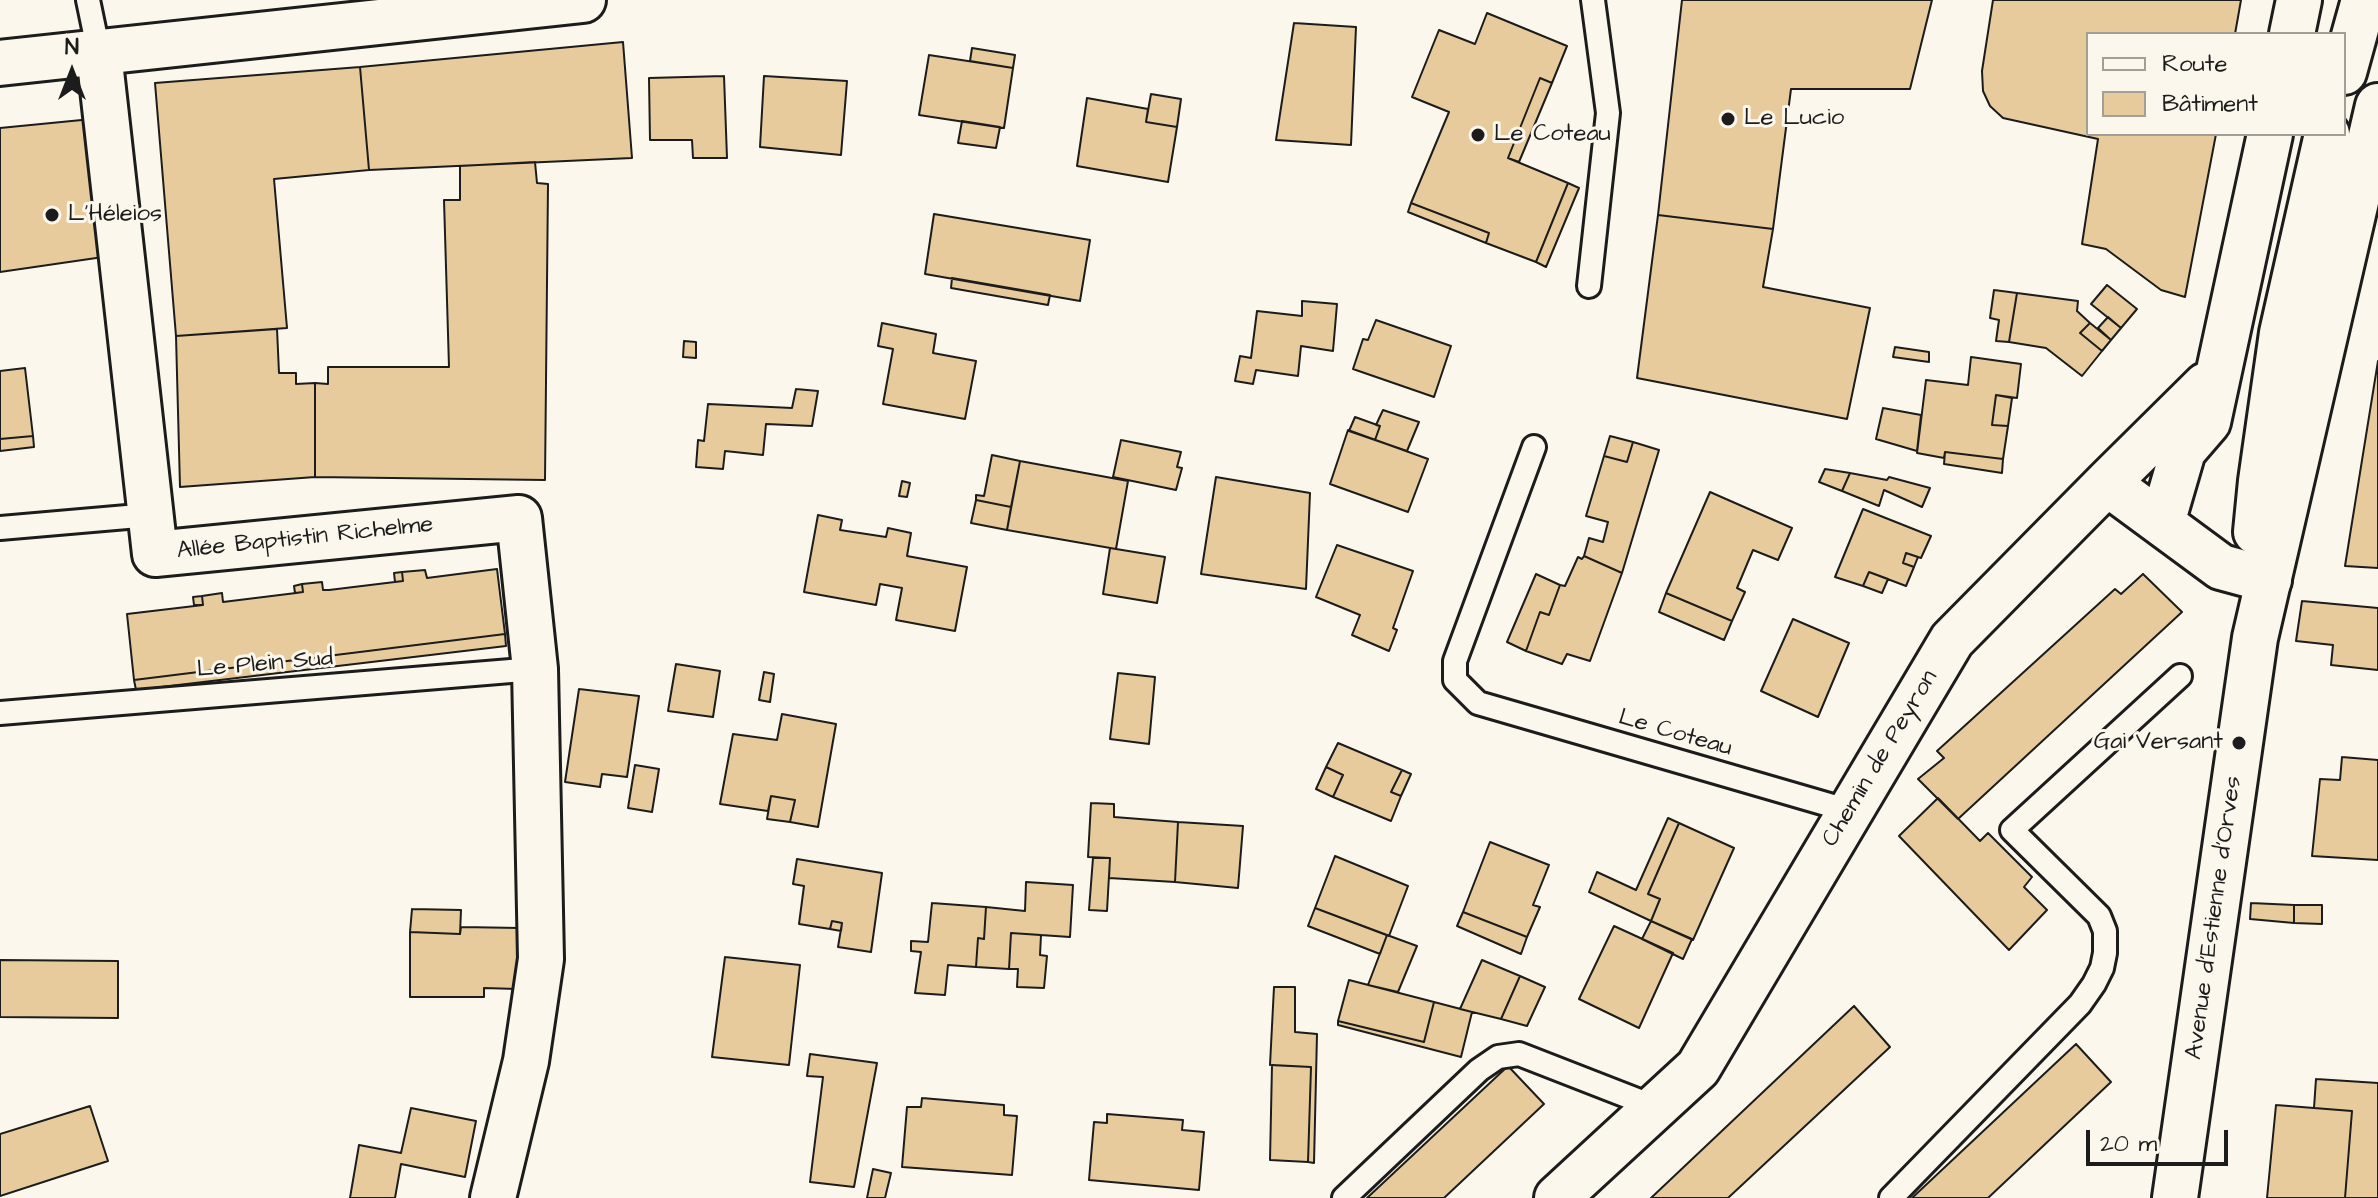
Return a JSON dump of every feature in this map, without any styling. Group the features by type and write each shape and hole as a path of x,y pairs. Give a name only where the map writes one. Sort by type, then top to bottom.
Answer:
{"street":[{"path":"0,63 583,0"},
{"path":"2292,32 2299,0"},
{"path":"2346,66 2368,4"},
{"name":"Allée Baptistin Richelme","path":"99,53 155,554 519,518 535,669"},
{"name":"Avenue d'Estienne d'Orves","path":"2261,578 2368,200 2378,106"},
{"path":"2162,523 2183,451 2208,422 2270,136"},
{"name":"Avenue d'Estienne d'Orves","path":"2175,1198 2255,638 2261,578 2261,481 2282,333 2327,136"},
{"name":"Chemin de Peyron","path":"1557,1198 1698,1068 1952,640 2219,372"},
{"path":"2107,483 2221,567 2261,578"},
{"path":"493,1198 526,1061 541,959 535,669"}],"lane":[{"path":"88,0 99,53"},
{"path":"1589,286 1608,113 1593,0"},
{"name":"Le Coteau","path":"1534,447 1455,661 1455,680 1478,703 1850,811"},
{"path":"0,528 150,515"},
{"name":"Le Plein Sud","path":"0,713 535,669"},
{"path":"1891,1198 2080,1004 2094,984 2105,953 2105,931 2099,916 2012,830 2180,676"},
{"path":"1344,1198 1479,1070 1498,1057 1519,1054 1655,1107"}],"building":[{"name":"Le Lucio","path":"1682,0 1932,0 1910,89 1791,89 1773,229 1658,215"},
{"path":"1993,0 2241,0 2235,32 2086,32 2086,136 2216,136 2185,297 2161,290 2106,249 2082,244 2098,139 2003,118 1990,106 1983,91 1982,71"},
{"name":"Le Coteau","path":"1487,13 1567,46 1552,83 1540,78 1508,158 1568,183 1536,262 1486,243 1489,233 1411,203 1449,112 1412,97 1439,30 1475,44"},
{"path":"1294,23 1356,27 1351,145 1276,140"},
{"path":"623,42 632,158 369,170 360,67"},
{"path":"972,48 1015,55 1013,68 970,61"},
{"path":"929,55 1013,68 1004,128 919,115"},
{"path":"360,67 369,170 274,179 287,328 176,336 155,83"},
{"path":"724,76 727,158 693,158 692,140 650,140 649,78"},
{"path":"764,76 847,81 841,155 760,147"},
{"path":"1540,78 1552,83 1519,162 1508,158"},
{"path":"1151,94 1181,99 1177,127 1146,122"},
{"path":"1087,98 1148,109 1146,122 1177,127 1168,182 1077,166"},
{"name":"L'Héleios","path":"92,119 110,256 0,272 0,128"},
{"path":"962,121 1000,127 996,148 958,143"},
{"path":"535,162 537,183 548,184 545,480 315,477 315,383 328,384 328,367 449,367 444,200 460,200 460,166"},
{"path":"1568,183 1579,188 1546,267 1536,262"},
{"path":"1411,203 1489,233 1486,243 1408,212"},
{"path":"934,214 1090,240 1080,301 925,274"},
{"path":"1658,215 1773,229 1763,287 1870,308 1847,419 1637,378"},
{"path":"952,278 1050,295 1048,305 951,288"},
{"path":"2107,285 2137,309 2121,328 2091,304"},
{"path":"1994,290 2017,293 2009,342 1996,341 1999,320 1990,318"},
{"path":"2017,293 2078,301 2077,311 2090,323 2080,333 2102,351 2082,376 2046,348 2009,342"},
{"path":"1302,301 1337,304 1333,351 1301,346 1298,376 1256,370 1253,384 1235,381 1240,356 1251,358 1257,311 1302,316"},
{"path":"2108,317 2121,328 2111,340 2098,328"},
{"path":"1376,320 1451,346 1434,397 1353,369 1363,339 1368,340"},
{"path":"882,323 936,334 933,353 976,361 965,419 883,404 893,349 878,346"},
{"path":"2090,323 2111,340 2102,351 2080,333"},
{"path":"277,329 279,373 296,373 296,384 315,383 315,477 180,487 176,336"},
{"path":"684,341 696,342 696,358 683,357"},
{"path":"1895,347 1929,352 1929,362 1893,357"},
{"path":"1971,357 2021,364 2017,398 1996,395 1992,425 2008,426 2003,459 1945,452 1944,458 1917,453 1926,380 1968,385"},
{"path":"2378,361 2378,568 2345,566"},
{"path":"25,368 33,436 0,439 0,371"},
{"path":"796,389 818,391 812,426 766,424 763,455 725,451 723,469 696,467 698,440 704,441 708,404 792,408"},
{"path":"1996,395 2012,398 2008,426 1992,425"},
{"path":"1883,408 1921,415 1917,451 1876,439"},
{"path":"1383,410 1419,422 1407,451 1375,440 1380,426 1376,425"},
{"path":"1355,417 1380,426 1375,440 1349,431"},
{"path":"1348,430 1428,459 1408,512 1330,484"},
{"path":"33,436 34,447 0,451 0,439"},
{"path":"1610,436 1633,442 1627,462 1604,456"},
{"path":"1121,440 1181,452 1177,467 1182,468 1176,490 1113,477"},
{"path":"1633,442 1659,450 1622,573 1584,556 1589,538 1603,542 1608,522 1586,516 1604,456 1627,462"},
{"path":"1945,452 2003,459 2002,473 1944,464"},
{"path":"992,455 1020,461 1011,507 976,500 976,495 984,496"},
{"path":"1020,461 1128,481 1116,549 1007,530"},
{"path":"1825,469 1850,473 1842,491 1819,482"},
{"path":"1850,473 1887,480 1889,477 1930,488 1922,507 1884,490 1879,506 1842,491"},
{"path":"1216,477 1310,493 1306,589 1201,574"},
{"path":"902,481 910,483 907,497 899,496"},
{"path":"1710,492 1792,528 1778,560 1753,550 1737,588 1745,592 1732,621 1666,593"},
{"path":"976,500 1011,507 1007,530 971,523"},
{"path":"1863,509 1931,536 1921,558 1906,553 1903,563 1914,567 1906,586 1869,572 1863,586 1835,577"},
{"path":"818,515 842,520 840,530 886,537 888,528 911,533 907,556 967,567 955,631 896,620 902,588 880,584 876,605 804,592"},
{"path":"1337,545 1413,571 1393,628 1397,630 1389,651 1352,635 1360,615 1316,597"},
{"path":"1110,548 1165,557 1157,603 1103,594"},
{"path":"1906,553 1918,557 1914,567 1903,563"},
{"path":"1584,556 1622,573 1590,661 1567,654 1562,664 1526,651 1540,612 1549,615 1560,585 1565,586 1578,557 1582,559"},
{"path":"497,569 505,634 134,680 127,614 203,605 202,596 222,593 223,602 303,592 302,584 322,582 323,590 329,590 403,581 402,572 425,570 427,578"},
{"path":"402,572 403,581 395,582 394,573"},
{"path":"1869,572 1888,579 1882,593 1863,586"},
{"path":"1536,574 1560,585 1549,615 1540,612 1526,651 1507,642"},
{"path":"2143,574 2182,612 1958,819 1918,779 1944,758 1937,751 2115,589 2121,594"},
{"path":"302,584 303,592 295,593 294,586"},
{"path":"1666,593 1732,621 1724,640 1659,612"},
{"path":"202,596 203,605 194,605 193,597"},
{"path":"2302,601 2378,608 2378,670 2331,665 2333,645 2296,641"},
{"path":"1793,619 1849,643 1818,717 1761,691"},
{"path":"505,634 506,646 136,690 134,680"},
{"path":"676,664 720,671 713,717 668,711"},
{"path":"764,672 774,674 770,702 759,700"},
{"path":"1118,673 1155,677 1149,744 1110,739"},
{"path":"579,689 639,696 627,777 602,774 600,787 565,782"},
{"path":"782,714 836,724 818,827 790,822 795,800 771,796 768,811 720,804 733,734 777,740"},
{"path":"1338,743 1402,770 1391,792 1401,796 1391,821 1333,797 1343,775 1326,767"},
{"path":"2342,757 2378,760 2378,860 2312,856 2320,779 2340,780"},
{"path":"635,765 659,769 652,812 628,808"},
{"path":"1326,767 1343,775 1333,797 1316,789"},
{"path":"1402,770 1411,774 1401,796 1391,792"},
{"path":"771,796 795,800 790,822 767,819"},
{"path":"1938,798 1980,841 1988,833 2032,877 2024,887 2047,910 2009,950 1899,836"},
{"path":"1091,803 1114,804 1114,817 1178,822 1175,882 1109,878 1110,858 1088,857"},
{"path":"1668,818 1679,823 1648,894 1660,899 1651,921 1589,892 1597,872 1636,890"},
{"path":"1178,822 1243,826 1238,888 1175,882"},
{"path":"1679,823 1734,848 1693,940 1651,921 1660,899 1648,894"},
{"path":"1490,842 1549,865 1533,905 1540,907 1527,937 1463,912"},
{"path":"1335,856 1408,886 1389,936 1315,908"},
{"path":"1093,858 1110,858 1107,911 1089,910"},
{"path":"797,859 882,873 871,952 838,947 842,923 832,921 830,929 799,924 804,886 793,884"},
{"path":"1026,882 1073,885 1070,937 1011,933 1009,969 976,967 978,938 984,939 986,907 1025,911"},
{"path":"932,903 986,907 984,939 978,938 976,967 948,965 945,995 915,993 921,952 911,951 911,941 928,942"},
{"path":"2251,903 2294,905 2294,923 2250,919"},
{"path":"2294,905 2322,905 2322,924 2294,923"},
{"path":"1315,908 1387,935 1380,954 1308,926"},
{"path":"412,909 461,910 460,934 410,932"},
{"path":"1463,912 1527,937 1521,954 1457,926"},
{"path":"832,921 842,923 841,931 830,929"},
{"path":"1651,921 1692,939 1683,959 1642,939"},
{"path":"1614,926 1673,953 1639,1028 1579,999"},
{"path":"461,927 520,928 517,989 484,988 484,997 410,997 410,932 460,934"},
{"path":"1011,933 1041,935 1040,955 1047,956 1044,988 1017,987 1018,969 1009,969"},
{"path":"1387,935 1417,946 1398,992 1368,985"},
{"path":"725,957 800,965 789,1065 712,1057"},
{"path":"0,960 118,961 118,1018 0,1017"},
{"path":"1482,960 1520,976 1501,1019 1460,1009"},
{"path":"1520,976 1545,987 1527,1026 1501,1019"},
{"path":"1349,980 1434,1002 1424,1042 1338,1021"},
{"path":"1274,987 1295,987 1295,1032 1317,1034 1314,1163 1308,1162 1311,1067 1270,1065"},
{"path":"1434,1002 1472,1012 1461,1057 1338,1025 1338,1021 1424,1042"},
{"path":"1854,1006 1890,1047 1728,1198 1651,1198"},
{"path":"2076,1044 2111,1082 1988,1198 1912,1198"},
{"path":"810,1054 877,1063 854,1187 810,1182 823,1077 807,1076"},
{"path":"1272,1065 1311,1067 1308,1162 1270,1160"},
{"path":"1508,1066 1544,1104 1444,1198 1367,1198"},
{"path":"2316,1079 2378,1083 2378,1198 2345,1198 2352,1111 2314,1108"},
{"path":"922,1098 1004,1105 1004,1115 1017,1116 1012,1175 902,1167 907,1107 921,1107"},
{"path":"2276,1105 2352,1111 2345,1198 2267,1198"},
{"path":"90,1106 108,1161 0,1196 0,1134"},
{"path":"411,1108 476,1121 465,1177 401,1164 395,1198 350,1198 359,1145 401,1153"},
{"path":"1107,1114 1183,1120 1182,1130 1204,1132 1199,1190 1089,1180 1094,1122 1107,1123"},
{"path":"873,1169 891,1173 885,1198 867,1198"}],"place":[{"name":"Le Lucio","path":"1728,119"},
{"name":"Le Coteau","path":"1478,135"},
{"name":"L'Héleios","path":"52,215"},
{"name":"Gai Versant","path":"2239,743"}]}
